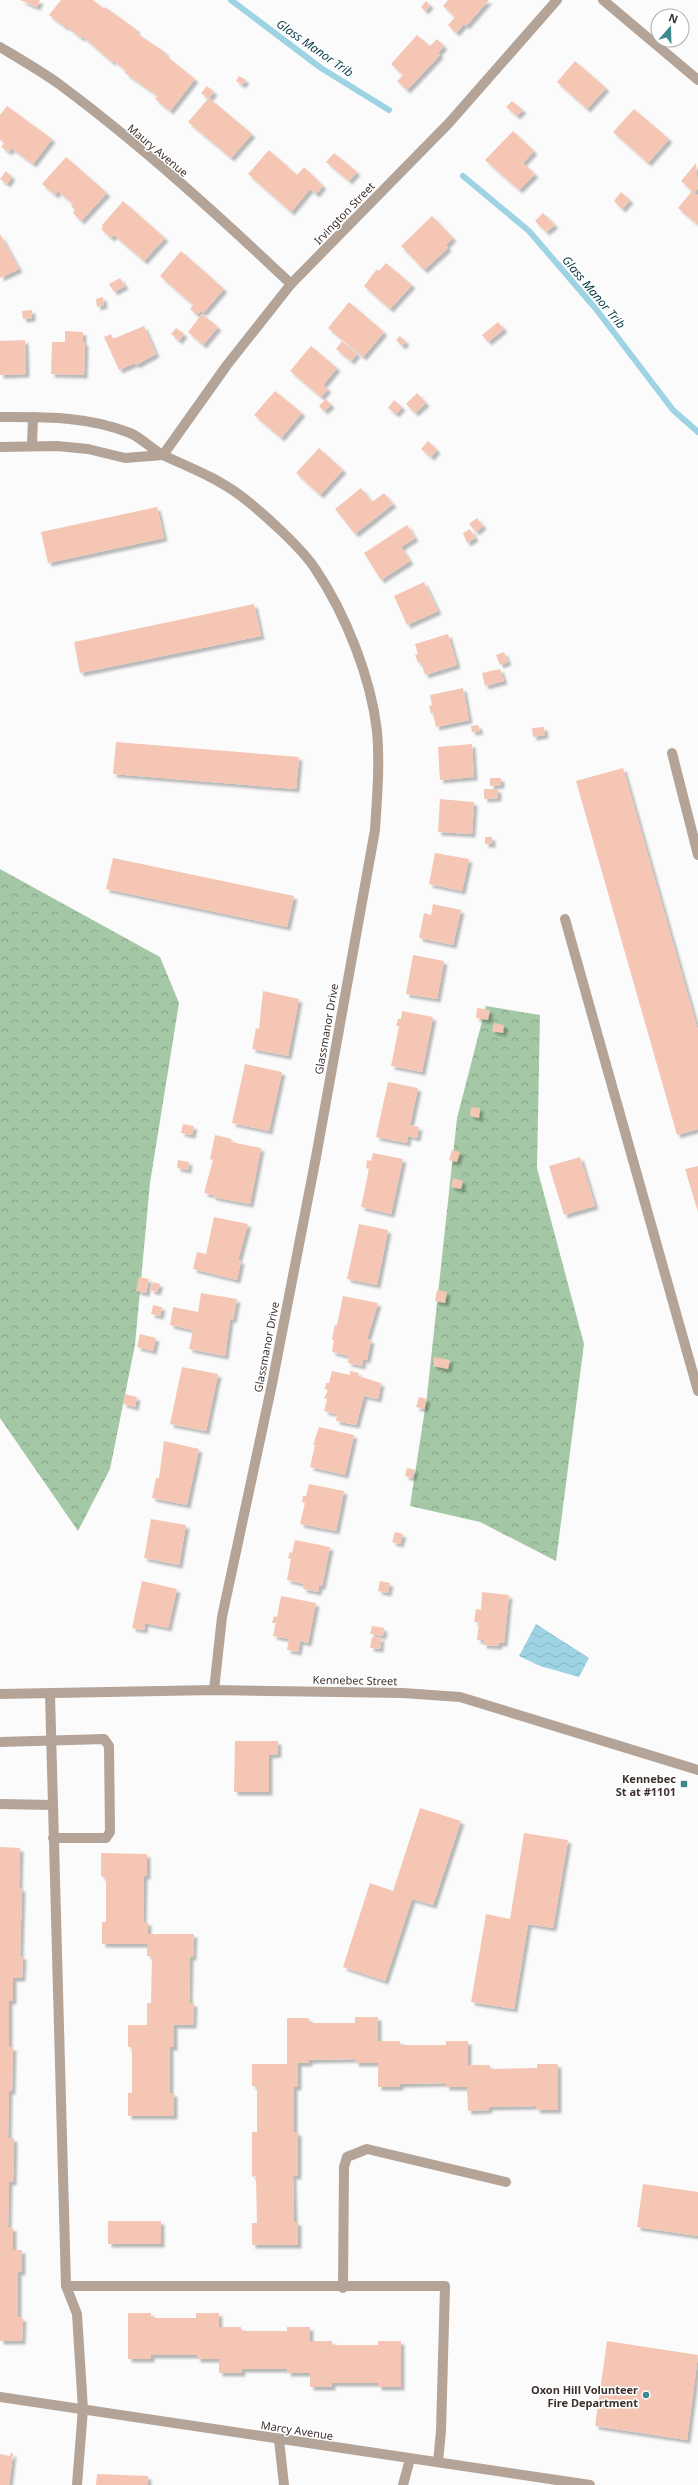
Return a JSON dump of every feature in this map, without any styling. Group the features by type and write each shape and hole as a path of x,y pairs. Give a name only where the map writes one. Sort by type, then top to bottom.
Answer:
{"street":[{"name":"Irvington Street","path":"163,455 227,365 292,284 449,123 557,0"},
{"path":"603,0 698,80"},
{"name":"Maury Avenue","path":"0,47 58,84 126,138 206,205 292,284"},
{"path":"0,417 61,418 90,422 131,433 163,455"},
{"path":"32,445 33,417"},
{"path":"0,447 32,445 88,449 125,458 163,455"},
{"name":"Glassmanor Drive","path":"163,455 197,469 241,496 280,531 316,568 336,604 365,673 376,731 378,791 375,830 275,1368 222,1617 214,1690"},
{"path":"672,754 698,855"},
{"path":"565,919 698,1391"},
{"name":"Kennebec Street","path":"0,1694 214,1690 403,1693 460,1697 698,1770"},
{"path":"50,1694 66,2286 77,2314 83,2409 77,2485"},
{"path":"0,1742 104,1739 109,1746 110,1832 106,1838 54,1838"},
{"path":"1,1804 52,1806"},
{"path":"343,2288 344,2167 347,2157 367,2149 506,2182"},
{"path":"66,2286 343,2288 445,2286 441,2431 438,2462"},
{"name":"Marcy Avenue","path":"0,2397 279,2440 590,2485"},
{"path":"279,2440 284,2485"},
{"path":"403,2485 410,2459"}],"green space":[{"path":"0,869 160,957 179,1003 150,1183 135,1345 110,1469 78,1531 0,1418"},
{"path":"486,1006 540,1015 537,1168 584,1344 556,1561 480,1522 410,1506 427,1396 457,1118"}],"water":[{"path":"536,1624 589,1658 579,1677 540,1666 519,1656"}],"building":[{"path":"20,0 40,0 37,7"},
{"path":"61,0 93,0 104,9 105,7 137,30 135,32 166,53 165,55 195,79 170,111 155,99 158,96 125,73 126,71 113,60 112,62 82,36 81,38 49,15"},
{"path":"448,0 489,0 466,26 464,24 456,33 448,25 455,17 443,6"},
{"path":"426,1 430,5 425,11 421,7"},
{"path":"417,35 430,46 437,39 444,46 438,53 440,55 407,90 397,81 403,75 391,64"},
{"path":"575,61 606,88 587,109 557,82"},
{"path":"239,76 246,80 242,85 236,81"},
{"path":"207,86 214,92 209,98 252,134 231,158 188,122 208,99 201,93"},
{"path":"512,101 523,110 517,116 506,107"},
{"path":"7,106 52,139 33,164 11,148 9,152 1,147 4,143 0,140 0,115"},
{"path":"634,109 669,139 648,163 613,132"},
{"path":"513,131 534,151 523,163 535,174 519,190 485,160"},
{"path":"269,150 297,175 304,167 323,186 316,194 310,189 291,212 248,174"},
{"path":"334,153 357,172 349,181 326,162"},
{"path":"66,157 107,193 81,221 73,213 75,210 71,206 73,204 58,191 55,195 42,184"},
{"path":"696,163 698,188 694,193 698,196 698,225 678,208 692,191 681,181"},
{"path":"6,171 12,177 7,184 0,179"},
{"path":"621,192 630,200 622,209 614,201"},
{"path":"123,201 165,238 144,261 114,235 111,238 101,229 103,227 102,225"},
{"path":"543,213 555,225 546,232 535,221"},
{"path":"432,216 453,238 446,245 448,248 424,270 401,246"},
{"path":"0,234 19,269 0,278"},
{"path":"181,251 224,289 203,313 201,311 197,315 190,309 193,305 160,276"},
{"path":"386,263 412,285 390,309 364,286 377,269 379,271"},
{"path":"120,278 125,286 114,292 109,284"},
{"path":"103,297 104,305 97,307 96,299"},
{"path":"349,302 384,332 363,357 328,328"},
{"path":"32,310 32,318 23,319 22,311"},
{"path":"202,314 218,327 203,345 188,332"},
{"path":"498,322 504,329 488,342 482,335"},
{"path":"144,326 156,354 136,365 135,363 119,370 104,337 111,334 113,339"},
{"path":"176,328 184,334 179,341 171,334"},
{"path":"65,331 83,332 83,342 85,343 84,375 51,374 52,342 65,342"},
{"path":"400,336 406,342 402,346 396,340"},
{"path":"25,340 26,374 0,375 0,341"},
{"path":"342,341 357,354 351,361 336,349"},
{"path":"311,346 337,368 323,385 328,389 321,397 290,371"},
{"path":"275,391 302,413 281,438 254,415"},
{"path":"417,393 426,403 415,413 406,404"},
{"path":"326,399 331,405 324,411 319,406"},
{"path":"394,400 402,407 396,414 388,408"},
{"path":"428,441 437,450 431,457 421,449"},
{"path":"319,448 343,470 320,495 296,473"},
{"path":"361,488 372,502 384,493 393,504 355,534 335,509"},
{"path":"157,507 164,538 48,563 41,532"},
{"path":"477,518 483,526 476,532 469,524"},
{"path":"407,525 415,538 401,547 410,561 381,580 364,553"},
{"path":"470,529 475,538 467,543 463,533"},
{"path":"424,582 438,611 407,625 394,596"},
{"path":"254,604 261,636 80,673 74,642"},
{"path":"448,634 457,665 425,675 421,662 418,663 415,655 418,654 415,644"},
{"path":"504,652 508,662 500,665 496,655"},
{"path":"500,669 504,681 485,686 482,673"},
{"path":"463,688 469,720 436,727 433,713 431,714 429,706 432,705 430,695"},
{"path":"478,725 480,731 472,732 471,726"},
{"path":"544,727 545,735 533,737 532,728"},
{"path":"116,742 299,757 296,789 113,774"},
{"path":"472,744 474,777 440,780 438,747"},
{"path":"623,768 698,1031 698,1129 677,1135 576,781"},
{"path":"490,778 501,778 501,785 490,786"},
{"path":"484,789 498,789 498,798 484,799"},
{"path":"440,799 474,802 472,834 438,832"},
{"path":"485,837 492,837 492,844 485,844"},
{"path":"435,853 469,859 462,891 429,884"},
{"path":"113,858 294,896 287,927 106,889"},
{"path":"433,904 461,910 453,945 419,938 424,913 431,915"},
{"path":"413,955 444,961 437,999 406,994"},
{"path":"263,991 299,999 288,1056 252,1049 256,1028 259,1029"},
{"path":"477,1008 490,1010 488,1020 476,1018"},
{"path":"402,1011 433,1017 422,1072 391,1066 399,1026 396,1026 398,1019 401,1019"},
{"path":"494,1023 504,1025 503,1033 492,1031"},
{"path":"245,1064 282,1072 269,1131 232,1123"},
{"path":"388,1082 418,1088 410,1125 419,1127 417,1138 408,1136 407,1143 376,1137"},
{"path":"471,1107 480,1108 479,1118 470,1116"},
{"path":"183,1124 194,1126 192,1135 181,1133"},
{"path":"215,1135 232,1139 231,1142 261,1148 250,1204 213,1197 213,1195 204,1193 213,1160 210,1159"},
{"path":"452,1150 460,1152 457,1162 449,1160"},
{"path":"373,1153 403,1159 391,1214 361,1207 369,1169 366,1168 367,1160 371,1161"},
{"path":"580,1157 595,1206 564,1215 549,1166"},
{"path":"178,1160 189,1162 188,1170 177,1168"},
{"path":"698,1166 698,1212 685,1169"},
{"path":"453,1178 463,1181 461,1189 451,1187"},
{"path":"214,1217 248,1224 238,1260 241,1261 237,1280 193,1269 197,1252 206,1254"},
{"path":"359,1224 388,1230 377,1285 347,1279"},
{"path":"139,1277 149,1279 146,1293 136,1291"},
{"path":"153,1282 160,1284 157,1292 150,1290"},
{"path":"437,1290 447,1292 445,1303 435,1301"},
{"path":"201,1293 237,1299 233,1320 230,1319 225,1356 189,1349 193,1330 170,1325 173,1307 198,1312"},
{"path":"343,1296 378,1303 367,1339 371,1340 367,1360 363,1359 362,1366 348,1363 349,1356 332,1352 334,1340 332,1340 333,1333 335,1325 337,1325"},
{"path":"153,1305 162,1307 160,1316 151,1314"},
{"path":"140,1334 156,1338 153,1351 137,1347"},
{"path":"434,1357 450,1360 448,1369 433,1366"},
{"path":"182,1367 218,1374 206,1431 170,1424"},
{"path":"332,1371 350,1375 350,1371 359,1373 358,1376 381,1383 378,1399 364,1396 356,1425 336,1421 337,1414 324,1411 327,1399 324,1398 328,1390 325,1389 326,1383 329,1383"},
{"path":"125,1394 137,1397 135,1407 123,1404"},
{"path":"419,1397 427,1399 424,1409 416,1407"},
{"path":"319,1427 354,1435 345,1475 310,1467 315,1445 313,1445"},
{"path":"164,1441 199,1449 187,1505 152,1498 156,1478 159,1478"},
{"path":"407,1468 415,1470 412,1478 405,1476"},
{"path":"309,1484 344,1491 336,1531 300,1524 305,1503 302,1502 303,1496 306,1496"},
{"path":"151,1519 186,1525 179,1565 144,1558"},
{"path":"395,1532 403,1534 400,1544 392,1542"},
{"path":"295,1540 330,1547 322,1586 319,1586 318,1592 303,1589 304,1584 287,1580 291,1559 288,1558 290,1552 292,1553"},
{"path":"142,1581 177,1589 168,1628 145,1623 144,1630 132,1628"},
{"path":"380,1581 390,1583 388,1593 378,1591"},
{"path":"482,1592 509,1595 504,1643 499,1643 498,1646 483,1645 483,1640 477,1640 479,1622 474,1622 476,1609 481,1610"},
{"path":"281,1596 316,1603 308,1643 300,1641 298,1652 287,1650 289,1639 273,1636 276,1623 272,1623 274,1616 277,1617"},
{"path":"372,1626 384,1628 383,1636 370,1634"},
{"path":"372,1637 381,1638 380,1649 370,1648"},
{"path":"235,1741 278,1741 278,1754 269,1755 269,1792 234,1792"},
{"path":"420,1808 461,1821 433,1905 412,1899 385,1981 343,1967 370,1883 393,1891"},
{"path":"524,1833 568,1840 553,1928 528,1924 514,2009 471,2002 486,1914 510,1919"},
{"path":"0,1847 20,1848 19,1888 22,1888 20,1956 23,1956 22,1978 13,1978 13,2001 9,2001 9,2047 13,2047 12,2091 9,2091 8,2138 14,2138 13,2182 9,2182 8,2227 13,2228 13,2250 22,2250 22,2272 18,2272 18,2317 23,2318 22,2341 0,2341"},
{"path":"101,1853 147,1854 147,1876 144,1876 143,1922 148,1922 148,1934 194,1934 193,1957 190,1957 189,2003 194,2003 193,2025 174,2025 174,2047 170,2047 170,2093 174,2093 174,2116 128,2116 128,2093 132,2093 132,2047 128,2047 128,2025 147,2025 147,2003 151,2003 152,1956 147,1956 147,1944 102,1944 102,1922 106,1922 106,1879 101,1876"},
{"path":"355,2017 378,2017 378,2041 400,2041 400,2045 446,2045 446,2041 468,2041 468,2065 490,2065 490,2069 537,2068 537,2064 558,2064 558,2110 537,2110 536,2106 489,2107 489,2110 468,2111 467,2087 446,2087 446,2083 400,2084 400,2087 378,2087 378,2063 355,2063 356,2059 309,2060 309,2063 298,2063 298,2087 294,2087 294,2132 298,2132 298,2176 293,2176 294,2222 298,2222 298,2245 252,2245 252,2223 257,2223 256,2176 252,2177 252,2132 257,2132 257,2086 252,2086 252,2064 287,2064 287,2018 309,2018 309,2023 355,2023"},
{"path":"643,2184 698,2192 698,2236 637,2227"},
{"path":"108,2221 161,2221 161,2244 108,2244"},
{"path":"128,2313 151,2313 151,2318 196,2318 196,2313 219,2313 219,2327 241,2327 241,2331 287,2331 287,2327 310,2327 310,2341 332,2341 332,2345 378,2345 378,2341 401,2341 401,2387 378,2387 378,2383 332,2383 332,2387 310,2387 310,2373 287,2373 288,2369 242,2369 242,2373 219,2373 219,2359 197,2359 197,2355 151,2355 151,2359 128,2359"},
{"name":"Oxon Hill Volunteer Fire Department","path":"607,2341 698,2355 687,2440 595,2426"},
{"path":"11,2453 13,2453 9,2485 0,2485 0,2454 10,2456"},
{"path":"97,2474 148,2476 148,2485 96,2485"}],"waterway":[{"name":"Glass Manor Trib","path":"231,0 321,68 389,110"},
{"name":"Glass Manor Trib","path":"463,176 529,231 596,309 673,410 698,432"}],"place":[{"name":"Kennebec St at #1101","path":"684,1784"},
{"name":"Oxon Hill Volunteer Fire Department","path":"646,2395"}]}
